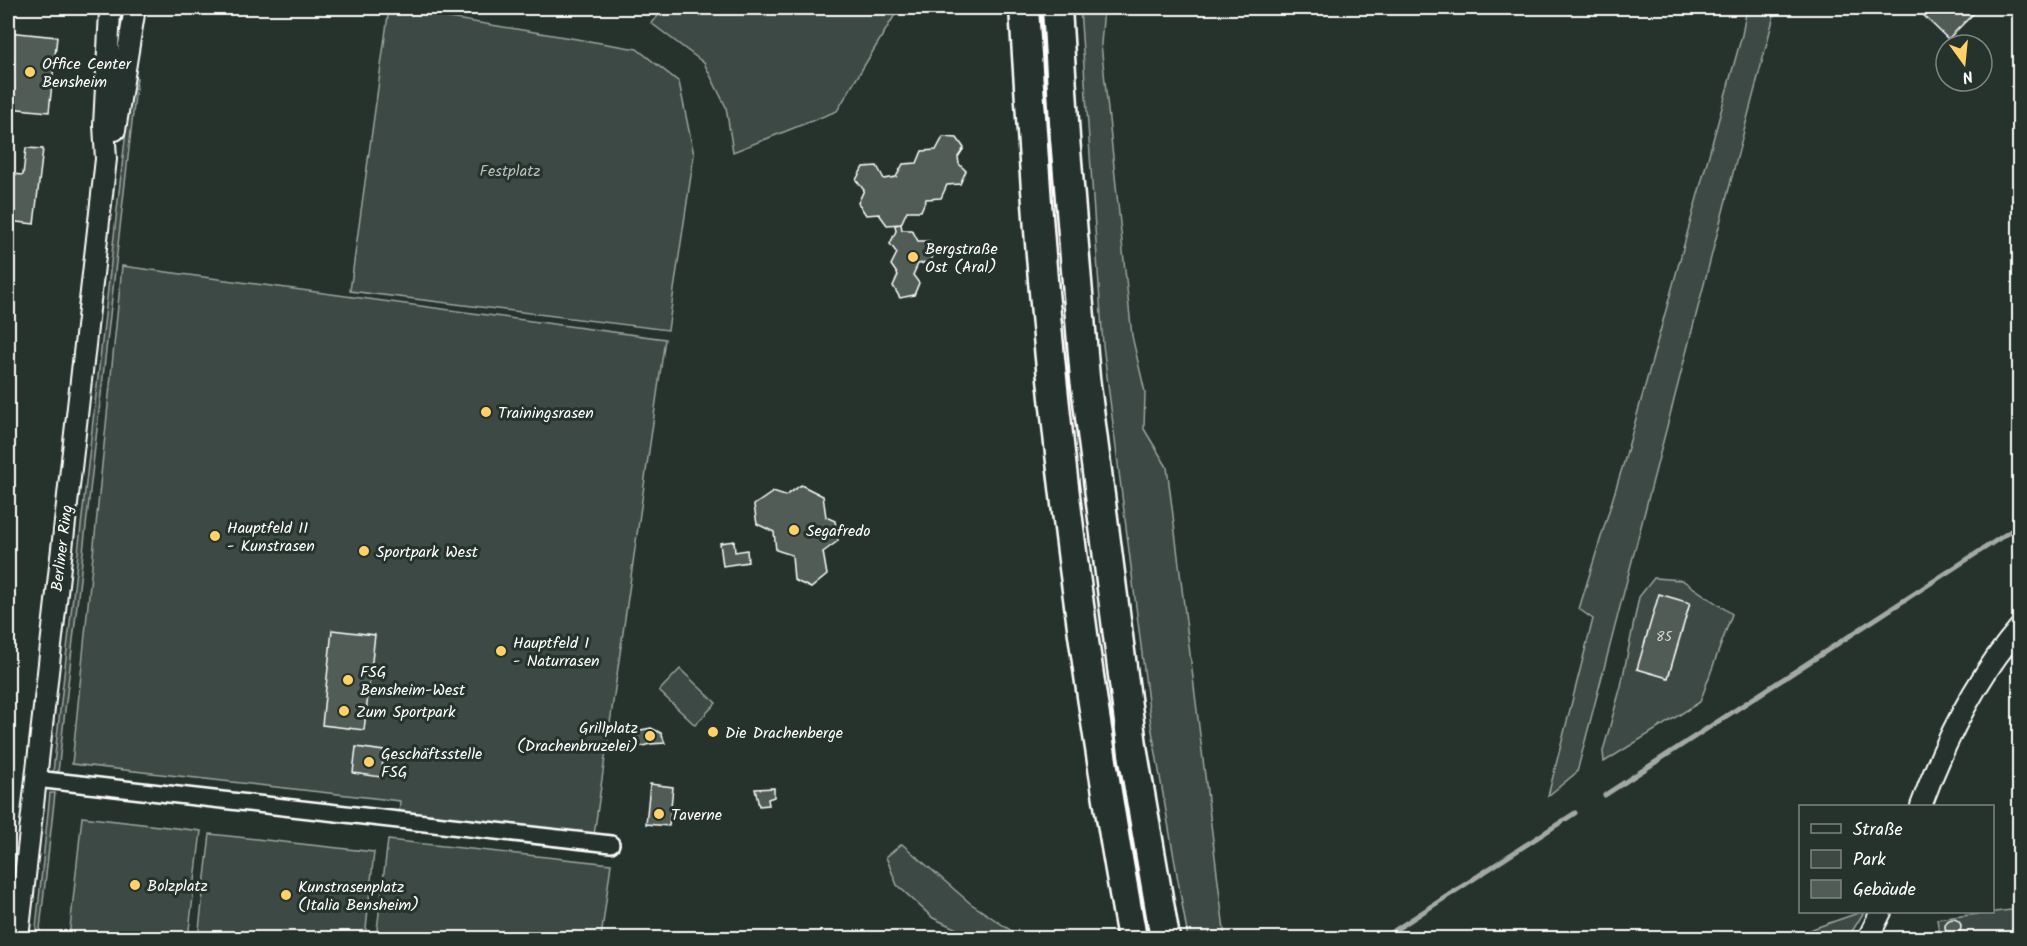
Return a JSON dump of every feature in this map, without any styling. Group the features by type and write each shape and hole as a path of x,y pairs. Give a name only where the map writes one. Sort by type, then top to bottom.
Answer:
{"highway":[{"path":"1024,8 1032,141 1053,388 1101,766 1132,939"},
{"path":"1057,8 1065,138 1085,378 1133,753 1164,939"}],"street":[{"name":"Berliner Ring","path":"18,939 106,159 104,126 107,10 122,15 140,11 115,133 106,159"},
{"path":"1922,805 1938,760 1971,698 2004,645 2019,627"},
{"path":"36,779 611,844"},
{"path":"1868,939 1881,913"}],"green space":[{"name":"Festplatz","path":"389,8 637,49 679,82 694,155 668,330 350,291"},
{"path":"666,8 899,8 837,111 733,152 726,107 704,63 651,23"},
{"path":"1080,8 1104,8 1101,44 1132,336 1145,392 1144,429 1167,467 1225,938 1188,938 1151,725 1103,345"},
{"path":"1747,8 1776,8 1577,772 1548,796 1593,619 1579,609 1624,462 1742,35"},
{"path":"132,78 137,78 58,772 53,772"},
{"name":"Sportpark West","path":"122,266 665,339 593,842 399,816 400,801 72,764"},
{"path":"1654,578 1682,580 1732,614 1700,702 1604,762 1603,751 1621,686 1639,597"},
{"path":"680,669 716,703 695,725 659,691"},
{"path":"50,793 55,793 39,938 35,938"},
{"name":"Bolzplatz","path":"82,817 201,831 188,938 69,938"},
{"name":"Kunstrasenplatz (Italia Bensheim)","path":"210,834 374,852 365,938 198,938"},
{"path":"388,840 611,864 601,938 376,938"},
{"path":"902,844 970,903 1022,938 976,938 933,918 897,885 886,857"},
{"path":"2019,909 2019,938 1940,938 1937,919"},
{"path":"1863,913 1848,938 1793,938 1815,928"}],"building":[{"path":"1916,8 1979,8 1954,33 1942,33"},
{"name":"Office Center Bensheim","path":"8,32 57,37 49,112 8,108"},
{"path":"943,137 957,138 964,148 958,157 959,164 966,171 960,184 947,185 941,198 926,199 921,211 907,211 901,224 887,225 879,214 866,215 858,203 864,190 856,180 863,167 877,166 884,179 896,177 903,164 917,163 922,151 936,150"},
{"path":"26,148 43,149 34,224 8,221 8,176 23,175"},
{"name":"Bergstraße Ost (Aral)","path":"901,224 902,230 912,230 918,241 929,241 936,250 930,262 918,264 913,275 919,283 914,295 900,298 893,286 898,275 891,265 897,253 890,244 896,231 895,225"},
{"path":"801,485 823,496 826,517 835,521 838,541 823,552 827,575 811,588 794,580 792,555 776,550 774,532 757,524 754,505 773,492 785,496"},
{"path":"734,541 735,552 747,550 748,562 723,566 720,543"},
{"path":"1659,594 1690,603 1668,678 1637,669"},
{"name":"FSG Bensheim-West","path":"332,630 375,635 364,730 322,725"},
{"name":"Grillplatz (Drachenbruzelei)","path":"651,728 661,733 665,743 635,748 635,739 641,730"},
{"name":"Geschäftsstelle FSG","path":"356,747 384,751 381,777 353,773"},
{"name":"Taverne","path":"650,784 673,787 669,826 646,824"},
{"path":"774,788 774,797 768,799 769,805 759,806 755,789"},
{"path":"1953,919 1959,921 1961,927 1959,933 1953,935 1947,933 1945,927 1947,921"}],"waterway":[{"path":"1605,795 2020,525"},
{"path":"1383,938 1575,813"}],"place":[{"name":"Office Center Bensheim","path":"30,72"},
{"name":"Bergstraße Ost (Aral)","path":"913,257"},
{"name":"Trainingsrasen","path":"486,412"},
{"name":"Segafredo","path":"794,530"},
{"name":"Hauptfeld II - Kunstrasen","path":"215,536"},
{"name":"Sportpark West","path":"364,551"},
{"name":"Hauptfeld I - Naturrasen","path":"501,651"},
{"name":"FSG Bensheim-West","path":"348,680"},
{"name":"Zum Sportpark","path":"344,711"},
{"name":"Die Drachenberge","path":"713,732"},
{"name":"Grillplatz (Drachenbruzelei)","path":"650,736"},
{"name":"Geschäftsstelle FSG","path":"369,762"},
{"name":"Taverne","path":"659,814"},
{"name":"Bolzplatz","path":"135,885"},
{"name":"Kunstrasenplatz (Italia Bensheim)","path":"286,895"}]}
